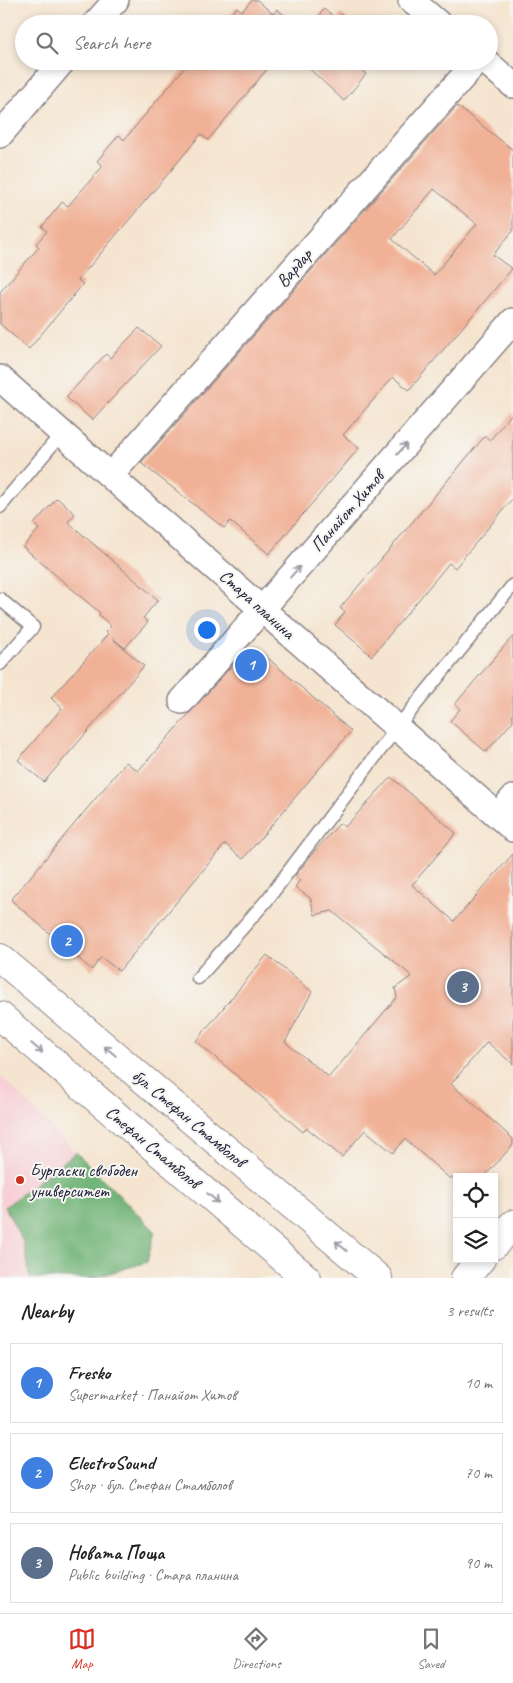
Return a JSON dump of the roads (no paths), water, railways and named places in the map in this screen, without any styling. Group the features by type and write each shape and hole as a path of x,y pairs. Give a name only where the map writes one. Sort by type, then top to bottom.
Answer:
{"main road":[{"name":"бул. Стефан Стамболов","path":"0,958 378,1278"},
{"name":"Стефан Стамболов","path":"0,1016 306,1278"},
{"path":"498,1241 513,1224"},
{"path":"465,1278 478,1263"}],"street":[{"path":"103,15 116,0"},
{"path":"411,0 428,15"},
{"path":"0,135 55,70"},
{"name":"Вардар","path":"111,475 469,70"},
{"path":"496,70 513,85"},
{"name":"Панайот Хитов","path":"182,701 513,321"},
{"name":"Стара планина","path":"0,378 263,608 396,729 508,814"}],"lane":[{"path":"0,507 62,433"},
{"path":"198,978 267,900 396,729 513,586"},
{"path":"0,599 33,627 0,664"}],"place":[{"name":"Fresko","path":"251,665"},
{"name":"ElectroSound","path":"67,941"},
{"name":"Новата Поща","path":"463,987"},
{"name":"Бургаски свободен университет","path":"20,1180"}]}
